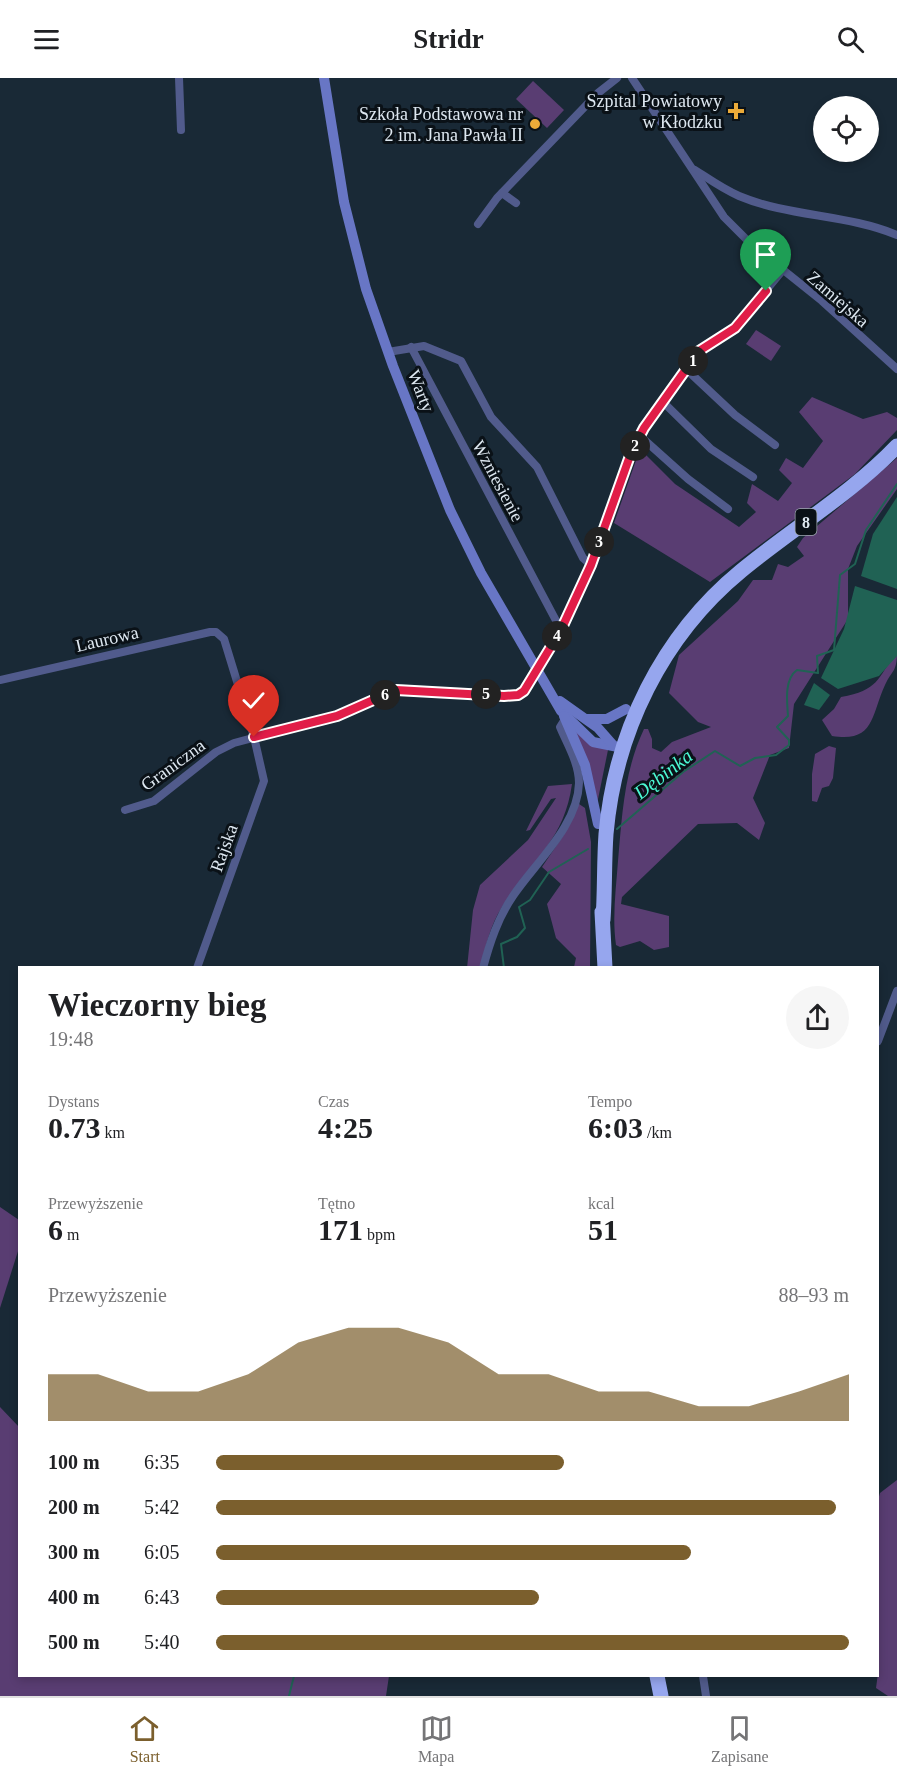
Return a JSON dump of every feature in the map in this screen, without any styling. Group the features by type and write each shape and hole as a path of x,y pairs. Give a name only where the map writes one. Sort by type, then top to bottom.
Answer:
{"highway":[{"name":"8","path":"601,848 626,709 653,662 713,596 752,562 852,488 897,446"},
{"name":"8","path":"605,966 601,848 598,824 603,784 618,746 647,688 687,622"},
{"path":"657,1677 661,1696"}],"main road":[{"name":"Warty","path":"324,78 349,224 367,293 456,524 563,715 593,742 618,746"},
{"name":"Warty","path":"551,692 618,746"},
{"path":"586,719 607,719 626,709"},
{"path":"563,715 585,765 598,824"}],"street":[{"path":"179,78 181,130"},
{"path":"478,224 500,195 598,93 617,78"},
{"name":"Zamiejska","path":"632,78 711,198 731,224 782,271 822,301 897,369"},
{"path":"693,168 740,196 770,205 868,225 897,235"},
{"path":"711,198 711,192 720,186"},
{"path":"500,195 516,203"},
{"path":"538,669 561,630 591,565 640,436 699,351 735,328 782,271"},
{"path":"388,352 411,347 431,347 461,361 491,417 537,467 584,558 591,565"},
{"name":"Wzniesienie","path":"411,347 561,630"},
{"path":"687,370 735,414 775,445"},
{"path":"663,402 711,449 753,477"},
{"path":"640,436 688,479 728,509"},
{"name":"Laurowa","path":"0,680 210,632 220,634"},
{"name":"Rajska","path":"198,966 264,782 254,737 228,650 220,634"},
{"name":"Graniczna","path":"125,810 154,801 216,752 254,737 337,716 396,690 518,695 524,691 538,669"},
{"path":"484,966 493,932 505,909 559,836 577,796 578,773 560,727 563,715"},
{"path":"879,1038 897,991"},
{"path":"703,1677 706,1696"}],"shaded area":[{"path":"533,81 564,110 547,128 516,99"},
{"path":"756,330 781,346 771,361 746,344"},
{"path":"812,397 863,419 887,412 897,418 897,430 855,474 710,582 614,523 640,449 675,484 739,527 756,512 747,503 752,484 778,501 792,483 779,470 786,458 803,468 823,441 799,412"},
{"path":"897,458 897,489 857,546 848,569 848,619 794,704 789,748 770,755 753,798 765,823 759,840 737,823 698,824 622,897 621,904 669,916 669,947 654,950 640,941 620,947 616,945 615,903 623,811 628,777 637,745 644,729 648,729 652,739 652,748 661,752 672,742 711,727 698,722 669,693 679,655 738,601 753,580 772,580 778,564 788,567 804,556 797,547 803,538"},
{"path":"897,497 897,589 861,576 873,534"},
{"path":"855,586 897,600 897,656 879,676 838,689 821,678 844,629"},
{"path":"897,652 895,667 864,731 846,737 832,736 822,720 834,709 841,697 870,687 880,677"},
{"path":"814,683 830,695 819,710 804,705"},
{"path":"567,719 608,750 596,809"},
{"path":"829,746 836,748 833,778 829,786 822,788 817,802 812,801 815,754"},
{"path":"572,784 562,821 554,836 494,921 480,966 467,966 473,910 480,885 528,840 556,798 551,799 530,830 526,831 548,786"},
{"path":"579,804 585,808 591,842 590,966 574,966 576,958 556,938 547,904 561,884 542,867 563,836"},
{"path":"0,1207 18,1219 18,1251 0,1308"},
{"path":"0,1407 18,1426 18,1677 389,1677 386,1696 0,1696"},
{"path":"897,1480 897,1696 888,1696 876,1688 879,1677 880,1493"}],"waterway":[{"name":"Dębinka","path":"617,829 683,772 715,751 740,766 755,758 776,755 789,745 789,740 777,727 788,716 787,691 790,679 797,670 818,673 817,656 834,650 840,575 855,564 866,530 897,484"},
{"name":"Dębinka","path":"504,966 501,944 517,937 525,928 519,907 530,900 549,872 588,849"},
{"name":"Dębinka","path":"289,1696 294,1677"}],"place":[{"name":"Szpital Powiatowy w Kłodzku","path":"736,111"},
{"name":"Szkoła Podstawowa nr 2 im. Jana Pawła II","path":"535,124"}],"route":[{"path":"254,737 309,725 337,716 396,690 504,696 518,695 524,691 542,664 580,592 631,453 644,428 699,351 735,328 766,291"}]}
